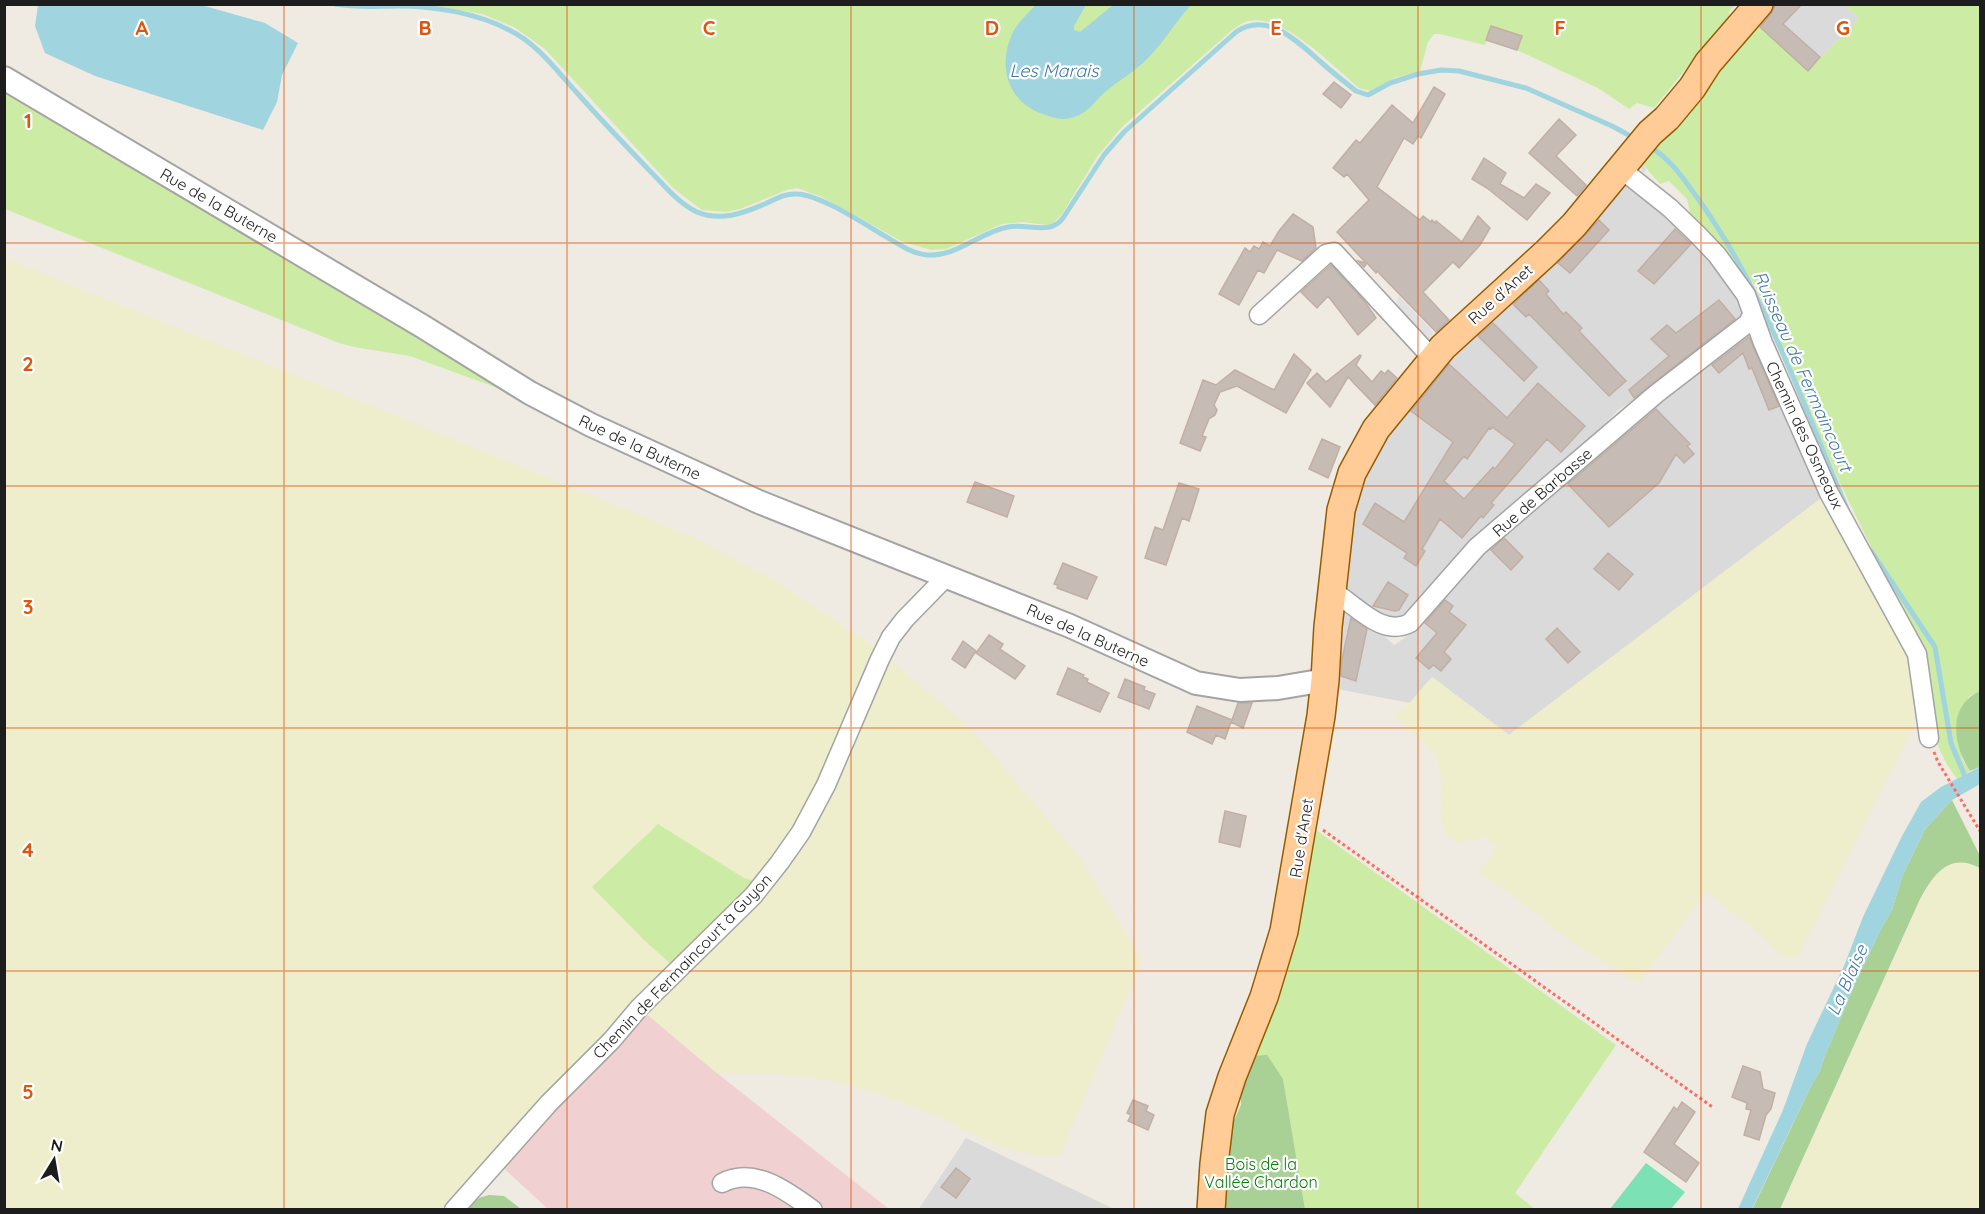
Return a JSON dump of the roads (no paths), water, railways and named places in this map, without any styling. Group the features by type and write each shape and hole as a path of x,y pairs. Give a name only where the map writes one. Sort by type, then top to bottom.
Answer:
{"main road":[{"name":"Rue d'Anet","path":"1211,1209 1220,1114 1275,965 1284,931 1304,817 1341,510 1352,473 1376,429 1433,359 1457,332 1561,239 1650,133 1692,88 1708,63 1759,4"},
{"name":"Rue d'Anet","path":"1246,1042 1320,681"}],"street":[{"name":"Rue de la Buterne","path":"4,78 558,408 759,502 1071,626 1196,683 1240,690 1278,688 1320,681"},
{"name":"Chemin des Osmeaux","path":"1627,162 1717,255 1746,295 1752,315 1829,493 1917,654 1929,738"},
{"path":"1259,315 1326,254 1334,252 1433,359"},
{"name":"Rue de Barbasse","path":"1332,591 1382,625 1395,628 1410,622 1478,548 1631,415 1685,370 1748,323 1752,315"},
{"name":"Chemin de Fermaincourt à Guyon","path":"454,1209 549,1103 612,1040 639,1008 753,896 780,862 801,832 826,785 879,658 891,637 905,619 947,576"},
{"path":"722,1183 732,1178 745,1176 759,1179 791,1194 813,1209"}],"water":[{"name":"Les Marais","path":"1037,4 1086,5 1074,26 1074,30 1080,32 1113,5 1191,5 1143,63 1105,92 1083,113 1062,119 1043,114 1021,101 1008,81 1006,57 1008,45 1013,32"},
{"path":"38,5 201,5 265,23 298,43 282,75 277,102 263,130 95,76 45,53 35,26"},
{"name":"La Blaise","path":"1980,767 1980,784 1952,800 1925,829 1902,877 1892,910 1855,984 1820,1071 1752,1209 1738,1209 1783,1110 1807,1044 1901,838 1921,802 1941,787"}],"waterway":[{"name":"Ruisseau de Fermaincourt","path":"335,4 441,9 483,19 519,36 546,59 672,193 697,212 715,216 732,215 785,195 807,196 844,212 908,249 927,255 948,252 1008,227 1045,228 1058,223 1104,155 1124,132 1236,32 1248,26 1260,25 1282,32 1356,91 1368,95 1390,83 1418,74 1441,70 1459,71 1526,88 1636,139"},
{"name":"Ruisseau de Fermaincourt","path":"1650,147 1671,164 1688,185 1723,236 1744,273 1782,350 1847,509"},
{"name":"Ruisseau de Fermaincourt","path":"1871,551 1935,647 1951,743 1967,781"}],"park label":[{"name":"Bois de la Vallée Chardon","path":"1261,1173"}]}
